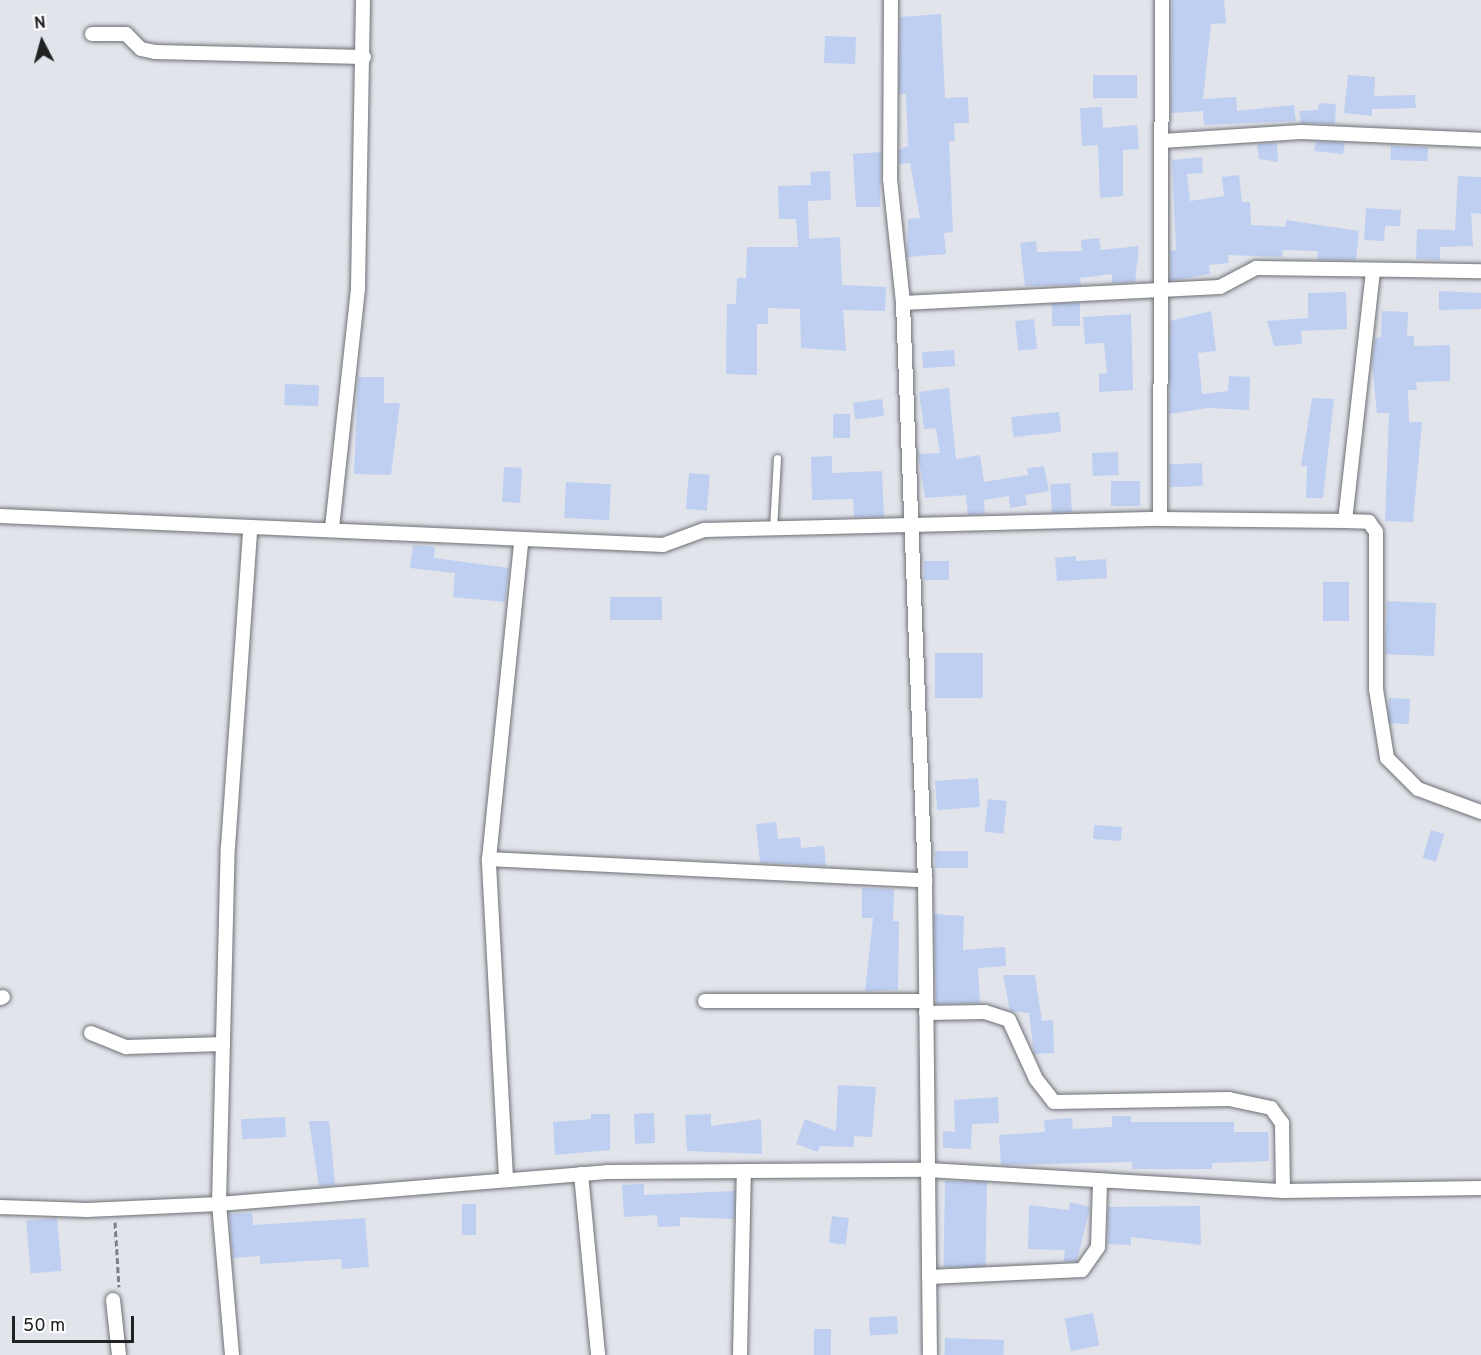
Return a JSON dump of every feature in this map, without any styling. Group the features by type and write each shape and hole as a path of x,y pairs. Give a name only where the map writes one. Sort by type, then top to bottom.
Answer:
{"street":[{"path":"332,528 358,287 364,57 363,0"},
{"path":"891,0 890,179 903,303 909,527 924,880 930,1355"},
{"path":"1160,519 1162,0"},
{"path":"92,34 126,34 141,48 155,52 364,57"},
{"path":"1162,141 1301,132 1481,140"},
{"path":"903,303 1220,287 1256,268 1481,271"},
{"path":"1345,521 1373,271"},
{"path":"0,516 250,529 332,528 521,542 663,544 704,530 909,527 1160,519 1369,522 1376,532 1376,690 1387,758 1418,789 1481,812"},
{"path":"231,1355 219,1204 228,847 250,529"},
{"path":"506,1178 489,859 521,542"},
{"path":"489,859 924,880"},
{"path":"705,1001 926,1007 985,1012 1009,1020 1036,1079 1054,1102 1229,1099 1271,1108 1282,1123 1283,1191"},
{"path":"91,1033 126,1047 223,1044"},
{"path":"0,1207 114,1208 219,1204 506,1178 744,1171 928,1170 1100,1183 1283,1191 1481,1188"},
{"path":"740,1355 744,1171"},
{"path":"581,1174 598,1355"},
{"path":"929,1277 1082,1270 1098,1247 1100,1183"},
{"path":"113,1298 119,1355"}],"lane":[{"path":"773,529 777,458"}],"path":[{"path":"113,1298 119,1286 114,1208"}],"building":[{"path":"1172,0 1224,0 1226,23 1211,24 1203,99 1236,97 1237,111 1294,105 1296,121 1204,125 1203,111 1171,113"},
{"path":"941,14 945,98 968,97 969,123 954,123 955,141 949,141 953,232 944,233 946,254 907,257 908,219 920,218 910,163 899,164 899,150 908,146 906,94 899,94 900,17"},
{"path":"825,36 856,37 855,64 824,63"},
{"path":"1093,75 1137,75 1137,98 1093,98"},
{"path":"1348,75 1375,77 1374,96 1415,95 1416,108 1372,109 1372,116 1344,113"},
{"path":"1319,103 1336,104 1335,124 1301,123 1299,111 1318,110"},
{"path":"1102,107 1103,128 1137,125 1139,149 1123,150 1123,196 1100,198 1098,145 1082,146 1080,108"},
{"path":"1316,142 1345,143 1343,154 1314,151"},
{"path":"1277,143 1278,162 1259,159 1257,144"},
{"path":"1391,146 1428,147 1427,161 1391,160"},
{"path":"881,152 880,207 856,207 853,154"},
{"path":"1202,157 1203,173 1187,174 1190,201 1224,196 1222,177 1239,175 1242,202 1250,202 1251,225 1286,227 1286,220 1359,231 1356,260 1317,260 1318,251 1283,250 1282,257 1228,255 1229,263 1209,265 1210,274 1170,281 1170,251 1176,250 1172,160"},
{"path":"830,171 831,200 808,201 809,239 840,237 842,285 886,287 885,311 843,310 846,351 801,348 800,309 768,308 768,324 757,324 757,375 726,374 727,304 736,304 737,278 746,278 747,247 798,247 796,219 779,219 778,186 811,185 810,172"},
{"path":"1458,176 1481,177 1481,214 1471,213 1473,246 1440,247 1440,260 1416,259 1417,229 1455,230"},
{"path":"1366,208 1401,210 1400,226 1385,226 1384,241 1364,240"},
{"path":"1099,238 1101,250 1139,246 1135,282 1112,283 1112,274 1080,278 1081,285 1025,286 1020,243 1036,241 1037,252 1082,251 1081,240"},
{"path":"1439,291 1481,293 1481,309 1439,310"},
{"path":"1346,292 1347,329 1301,331 1302,344 1274,346 1267,321 1308,318 1308,293"},
{"path":"1052,303 1080,303 1080,326 1052,326"},
{"path":"1211,311 1216,351 1198,353 1202,394 1228,391 1229,376 1250,377 1249,410 1208,408 1169,414 1170,321"},
{"path":"1382,311 1408,312 1407,336 1414,336 1414,346 1450,345 1450,381 1416,382 1417,390 1408,390 1409,422 1422,422 1413,522 1385,521 1389,413 1377,413 1372,363 1375,338 1381,337"},
{"path":"1131,314 1133,390 1099,392 1099,374 1107,373 1104,343 1085,344 1083,317"},
{"path":"1034,319 1037,349 1018,351 1015,321"},
{"path":"954,350 955,366 923,368 922,352"},
{"path":"358,377 384,377 384,403 400,403 391,475 354,474"},
{"path":"285,384 319,385 318,406 284,405"},
{"path":"949,388 956,459 980,455 984,482 1028,475 1027,468 1044,466 1049,491 1025,495 1027,505 1010,508 1009,496 984,500 985,514 968,515 966,495 925,498 918,454 940,453 936,428 924,429 919,392"},
{"path":"1312,398 1334,399 1323,498 1306,498 1307,466 1301,466"},
{"path":"882,399 884,416 855,419 853,403"},
{"path":"1059,412 1061,432 1013,437 1011,417"},
{"path":"833,414 850,414 850,438 833,438"},
{"path":"1118,452 1119,475 1093,476 1092,453"},
{"path":"832,456 832,473 882,471 884,517 854,517 853,499 812,500 811,457"},
{"path":"1202,463 1203,486 1170,487 1169,464"},
{"path":"504,467 522,468 520,503 502,502"},
{"path":"689,473 710,475 707,511 686,509"},
{"path":"1111,481 1140,481 1140,506 1111,506"},
{"path":"566,482 611,484 609,520 564,518"},
{"path":"1070,483 1072,512 1052,513 1050,484"},
{"path":"413,545 435,547 434,558 509,568 505,602 453,597 455,573 410,568"},
{"path":"1076,556 1076,561 1106,559 1107,578 1057,581 1055,558"},
{"path":"924,561 949,561 949,580 924,580"},
{"path":"1323,582 1349,582 1349,621 1323,621"},
{"path":"610,597 662,597 662,620 610,620"},
{"path":"1387,601 1436,603 1434,656 1385,654"},
{"path":"935,653 983,653 983,698 935,698"},
{"path":"1389,698 1410,699 1409,724 1388,723"},
{"path":"978,778 980,807 937,810 935,781"},
{"path":"988,799 1007,801 1003,834 985,832"},
{"path":"776,822 778,839 800,837 801,848 824,846 826,866 760,863 756,824"},
{"path":"1094,825 1122,827 1121,841 1093,839"},
{"path":"1431,830 1444,834 1436,862 1423,858"},
{"path":"935,851 968,851 968,868 935,868"},
{"path":"862,888 894,889 893,921 899,921 898,990 865,991 873,918 862,918"},
{"path":"934,914 964,916 963,950 1005,947 1006,966 978,968 980,1003 936,1004"},
{"path":"1003,975 1035,975 1042,1021 1053,1020 1054,1053 1034,1054 1029,1013 1010,1011"},
{"path":"838,1085 876,1087 872,1137 854,1136 854,1147 820,1146 818,1152 796,1144 805,1119 836,1131"},
{"path":"998,1097 999,1123 972,1124 971,1149 943,1148 943,1131 955,1132 954,1100"},
{"path":"654,1113 655,1143 635,1144 634,1114"},
{"path":"591,1114 610,1114 610,1150 555,1155 553,1122 591,1119"},
{"path":"711,1114 711,1126 761,1119 762,1154 687,1151 685,1115"},
{"path":"1112,1116 1131,1116 1131,1122 1234,1122 1234,1132 1268,1132 1269,1161 1212,1163 1212,1169 1132,1169 1132,1162 1001,1165 999,1135 1045,1132 1044,1120 1072,1118 1073,1129 1112,1127"},
{"path":"285,1117 286,1137 242,1139 241,1119"},
{"path":"309,1121 329,1121 335,1185 319,1186"},
{"path":"945,1181 987,1182 985,1268 943,1267"},
{"path":"644,1184 644,1195 735,1191 734,1219 680,1217 680,1226 658,1227 657,1215 624,1217 622,1185"},
{"path":"1070,1202 1090,1207 1077,1261 1064,1262 1065,1250 1028,1249 1029,1205 1069,1210"},
{"path":"462,1204 476,1204 476,1235 462,1235"},
{"path":"1200,1206 1201,1245 1131,1237 1131,1245 1108,1244 1108,1207"},
{"path":"252,1213 253,1225 365,1218 369,1267 342,1269 341,1259 260,1264 260,1256 233,1258 229,1214"},
{"path":"832,1216 849,1218 846,1245 829,1243"},
{"path":"57,1218 62,1271 31,1274 26,1221"},
{"path":"1093,1313 1099,1345 1071,1351 1065,1319"},
{"path":"897,1316 898,1334 870,1335 869,1317"},
{"path":"814,1329 831,1329 831,1355 814,1355"},
{"path":"945,1338 1004,1340 1003,1355 944,1355"}]}
